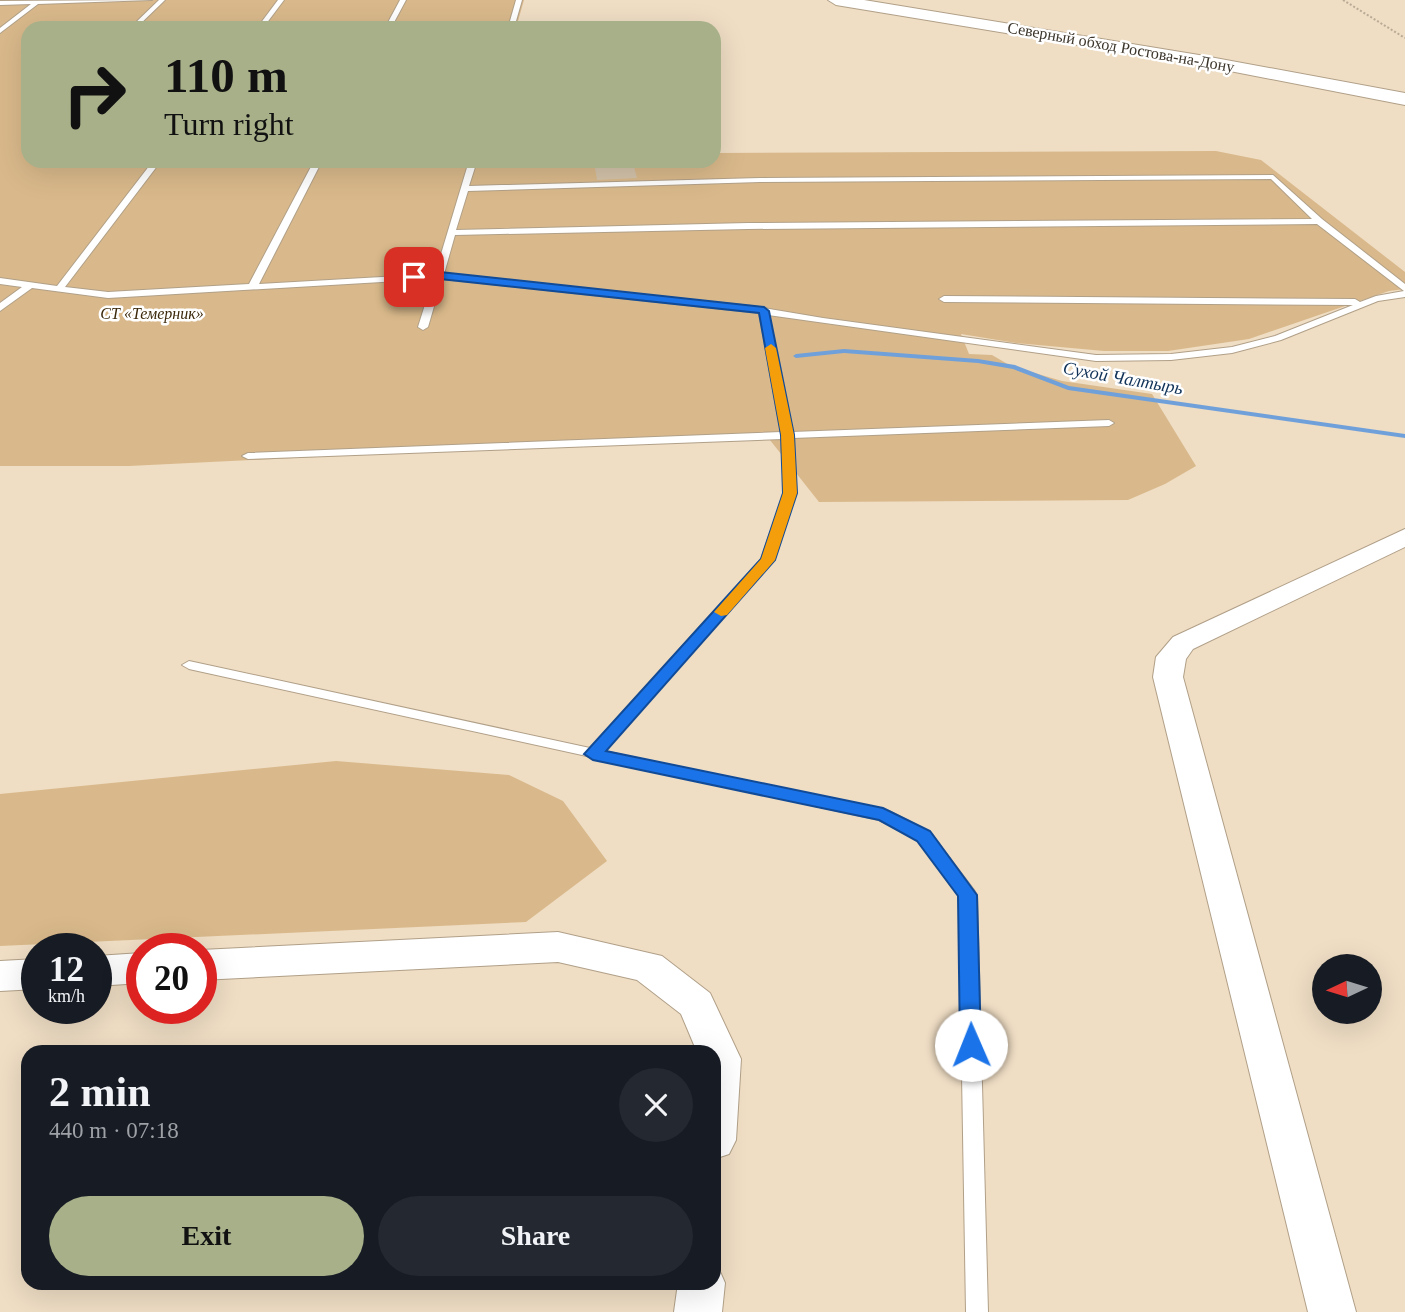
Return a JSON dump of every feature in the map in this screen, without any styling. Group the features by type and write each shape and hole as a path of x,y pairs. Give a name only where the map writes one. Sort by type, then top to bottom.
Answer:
{"highway":[{"name":"Северный обход Ростова-на-Дону","path":"836,0 1199,60 1405,99"},
{"name":"Северный обход Ростова-на-Дону","path":"863,0 1206,56 1405,94"}],"street":[{"path":"1332,1312 1168,677 1171,657 1184,643 1405,537"},
{"path":"217,964 558,947 648,967 696,1004 715,1045"},
{"path":"0,976 21,975"},
{"path":"698,1312 700,1290"}],"lane":[{"path":"0,3 149,0"},
{"path":"140,21 162,0"},
{"path":"265,21 281,0"},
{"path":"392,21 403,0"},
{"path":"513,21 519,0"},
{"path":"0,31 36,3"},
{"path":"58,290 152,168"},
{"path":"253,286 314,168"},
{"path":"423,327 471,168"},
{"path":"465,189 760,180 1273,177 1319,221 1405,292"},
{"path":"452,233 748,226 1319,221"},
{"path":"0,281 108,296 440,275 764,311 1020,349 1108,358 1171,357 1232,350 1278,338 1367,302 1405,292"},
{"path":"0,307 29,286"},
{"path":"944,299 1367,302"},
{"path":"593,754 767,560 790,493 788,435 764,311"},
{"path":"248,456 1109,423"},
{"path":"189,665 883,815 924,836 968,895 977,1312"}],"path":[{"path":"1343,0 1405,38"}],"green space":[{"name":"СТ «Темерник»","path":"0,0 524,0 518,21 21,21 21,168 721,168 721,153 1216,151 1261,160 1405,272 1405,289 1389,291 1249,339 1168,351 1104,351 1016,343 961,334 969,354 992,355 1011,366 1062,381 1152,394 1196,466 1165,484 1128,500 819,502 766,435 129,466 0,466"},
{"path":"336,761 509,775 563,801 607,861 526,922 217,936 217,933 126,933 126,940 112,941 112,933 21,933 21,945 0,946 0,794"}],"building":[{"path":"595,168 634,168 637,178 597,180"}],"waterway":[{"name":"Сухой Чалтырь","path":"796,356 844,351 978,361 1015,367 1068,388 1405,436"}],"slow traffic":[{"path":"721,612 767,560 790,493 788,435 771,348"}],"route":[{"path":"414,277 440,275 764,311 788,435 790,493 767,560 593,754 883,815 924,836 968,895 971,1045"}]}
